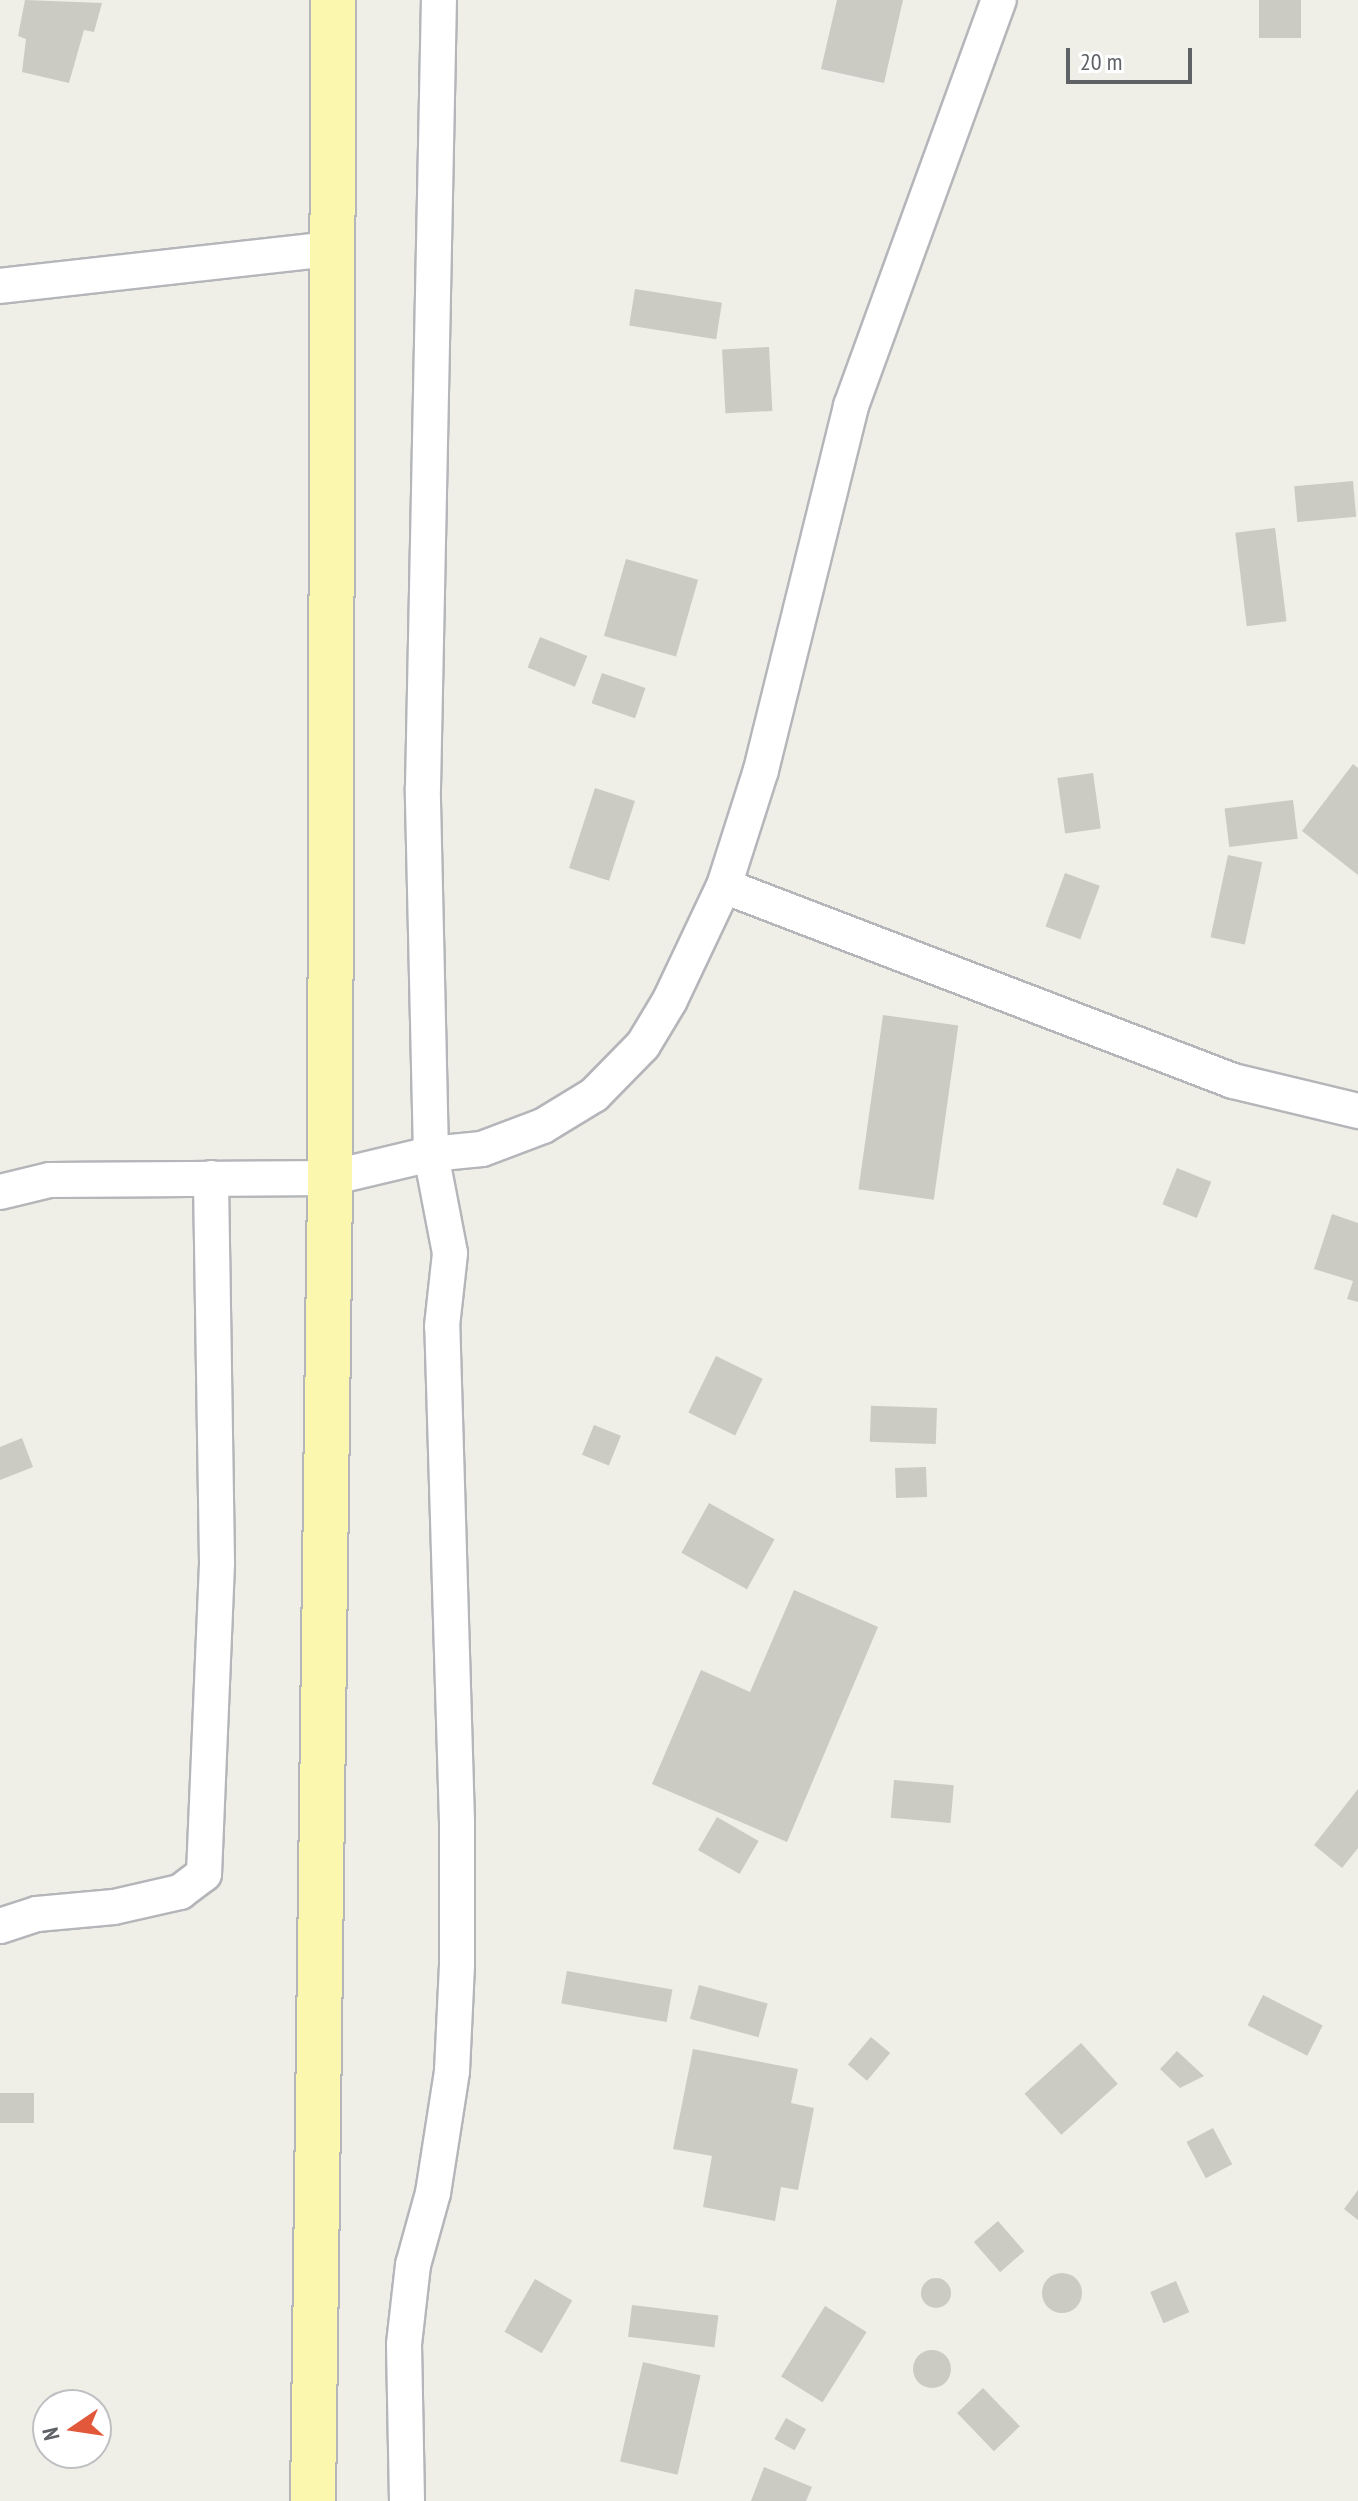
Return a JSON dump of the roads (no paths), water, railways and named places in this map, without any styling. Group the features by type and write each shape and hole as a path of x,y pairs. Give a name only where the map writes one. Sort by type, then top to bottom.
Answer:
{"main road":[{"path":"313,2501 330,1178 333,0"}],"street":[{"path":"407,2501 404,2344 413,2265 433,2193 452,2071 457,1964 457,1822 442,1326 450,1253 431,1154 423,788 439,0"},
{"path":"0,1192 50,1180 330,1178 431,1154 482,1149 543,1126 594,1095 643,1045 670,1000 724,886 761,770 851,406 999,0"},
{"path":"0,286 332,249"},
{"path":"724,886 1233,1081 1358,1111"},
{"path":"0,1926 37,1914 114,1907 180,1892 204,1874 217,1562 211,1178"}]}
